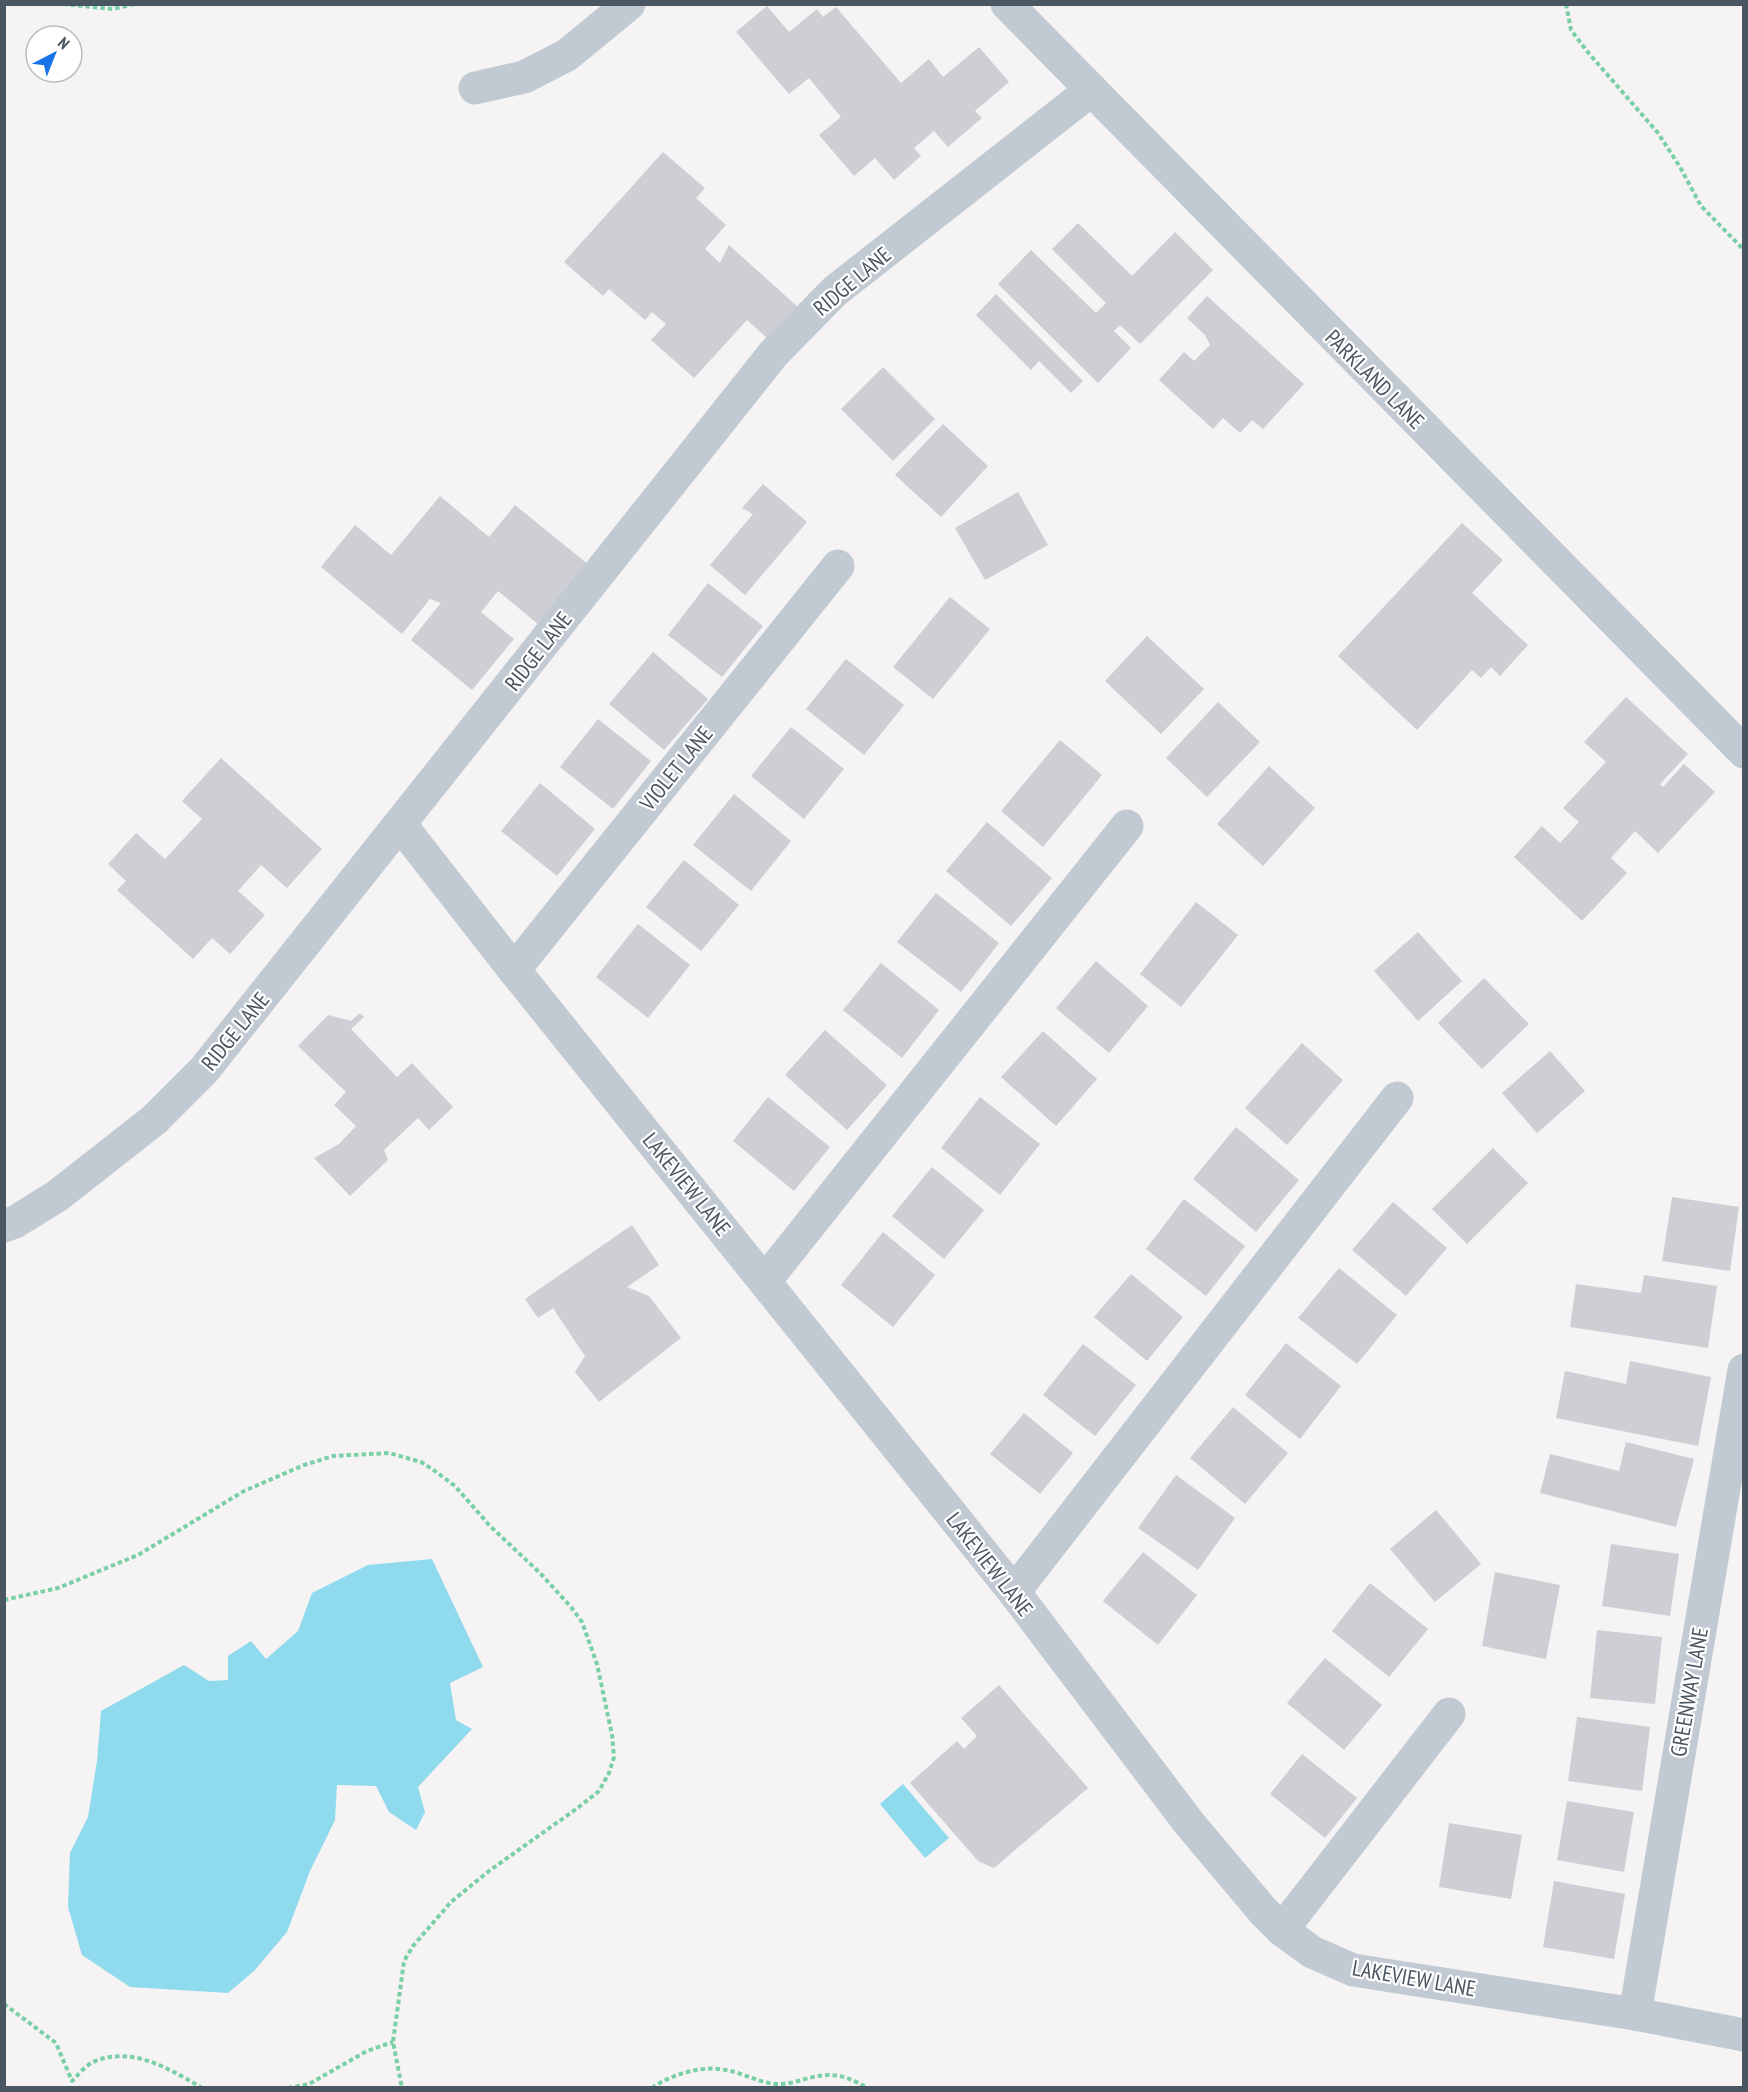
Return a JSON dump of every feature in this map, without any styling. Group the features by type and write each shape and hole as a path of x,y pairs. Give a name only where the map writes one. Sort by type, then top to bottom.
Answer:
{"street":[{"path":"475,88 524,77 567,55 629,4"},
{"name":"PARKLAND LANE","path":"1007,4 1090,91 1743,752"},
{"name":"RIDGE LANE","path":"4,1226 15,1222 57,1196 154,1120 204,1070 774,353 801,324 835,291 1090,91"},
{"name":"VIOLET LANE","path":"514,970 838,566"},
{"name":"LAKEVIEW LANE","path":"400,824 514,970 1014,1592 1190,1823 1263,1911 1282,1930 1312,1952 1353,1970 1635,2014 1743,2035"},
{"path":"765,1281 1127,826"},
{"path":"1014,1592 1396,1098"},
{"name":"GREENWAY LANE","path":"1635,2014 1743,1371"},
{"path":"1282,1930 1449,1714"}],"path":[{"path":"63,4 113,9 134,4"},
{"path":"1566,4 1571,30 1581,44 1658,133 1701,206 1743,250"},
{"path":"4,1600 58,1588 138,1555 244,1491 304,1465 333,1456 389,1453 421,1462 455,1486 490,1526 540,1573 571,1607 582,1622 597,1664 612,1735 614,1757 609,1773 599,1791 579,1808 489,1871 452,1902 432,1922 404,1961 393,2042 402,2088"},
{"path":"4,2004 56,2043 72,2081 92,2062 122,2054 152,2062 202,2088"},
{"path":"288,2088 309,2084 367,2051 393,2042"},
{"path":"652,2088 672,2077 707,2068 726,2070 778,2084 822,2075 837,2075 849,2077 867,2088"}],"water":[{"path":"432,1559 483,1667 450,1683 456,1720 472,1729 418,1787 425,1812 416,1830 389,1812 376,1786 337,1785 335,1820 310,1871 287,1932 254,1971 228,1993 130,1987 82,1955 68,1907 70,1853 88,1817 97,1761 101,1711 184,1665 209,1681 228,1680 228,1656 251,1641 266,1659 298,1631 312,1593 368,1565"},
{"path":"903,1784 949,1838 925,1858 880,1804"}],"building":[{"path":"767,6 789,32 817,9 823,17 836,7 901,83 929,59 943,77 979,47 1009,82 975,111 982,118 948,147 934,131 914,148 921,156 894,180 875,158 854,176 819,135 841,117 809,78 789,94 736,32"},
{"path":"663,152 705,188 696,198 726,225 705,249 720,263 729,245 798,307 768,339 747,320 694,378 651,340 666,324 652,312 645,320 609,289 603,296 564,262"},
{"path":"1078,223 1132,276 1175,232 1213,270 1140,344 1120,325 1114,331 1131,348 1098,383 998,284 1031,250 1096,313 1106,303 1052,249"},
{"path":"996,294 1083,381 1071,393 1039,361 1031,370 976,315"},
{"path":"1207,296 1304,384 1263,429 1252,420 1240,433 1223,418 1213,429 1159,380 1184,352 1194,361 1210,345 1205,335 1187,318"},
{"path":"883,367 935,419 893,461 841,409"},
{"path":"943,424 988,466 941,517 895,475"},
{"path":"763,484 807,522 745,595 710,565 753,514 742,508"},
{"path":"1018,492 1048,545 985,580 955,528"},
{"path":"440,496 489,537 515,505 589,565 539,625 498,591 481,612 514,639 472,690 411,640 441,603 430,599 402,634 321,567 355,525 391,555"},
{"path":"1462,523 1503,560 1472,593 1528,645 1500,676 1491,667 1481,678 1472,670 1417,730 1338,656"},
{"path":"708,583 763,626 722,677 668,635"},
{"path":"950,597 990,629 933,699 893,667"},
{"path":"1147,636 1204,689 1161,734 1105,681"},
{"path":"653,652 708,699 664,750 609,704"},
{"path":"846,659 904,705 864,755 806,709"},
{"path":"1626,697 1688,754 1660,784 1663,787 1684,764 1715,792 1658,853 1635,831 1611,858 1627,873 1582,921 1514,857 1542,826 1560,843 1579,822 1563,808 1606,762 1584,742"},
{"path":"1218,702 1260,742 1207,797 1166,758"},
{"path":"598,719 651,761 613,809 560,767"},
{"path":"791,727 844,769 804,819 751,776"},
{"path":"1060,740 1102,775 1043,847 1001,811"},
{"path":"221,758 322,849 287,888 261,865 238,891 265,915 230,954 212,938 193,959 117,890 126,881 108,864 136,833 165,859 202,819 182,801"},
{"path":"1269,766 1315,808 1263,866 1217,824"},
{"path":"540,783 595,829 557,876 501,831"},
{"path":"734,794 791,841 751,891 693,845"},
{"path":"987,822 1052,878 1011,926 946,871"},
{"path":"684,860 739,905 701,951 646,907"},
{"path":"936,893 999,943 961,992 897,942"},
{"path":"1196,902 1238,935 1181,1007 1140,974"},
{"path":"638,924 690,965 648,1018 596,977"},
{"path":"1418,932 1462,981 1418,1021 1374,971"},
{"path":"1096,961 1148,1006 1109,1053 1056,1008"},
{"path":"881,963 939,1010 902,1058 843,1010"},
{"path":"1484,978 1529,1024 1482,1069 1438,1023"},
{"path":"360,1013 364,1017 351,1029 397,1077 412,1063 453,1107 429,1130 418,1118 384,1150 388,1160 350,1196 314,1158 339,1144 356,1126 334,1105 346,1092 298,1046 328,1015 351,1021"},
{"path":"825,1030 887,1085 847,1130 785,1075"},
{"path":"1043,1031 1097,1079 1056,1126 1001,1077"},
{"path":"1302,1043 1343,1080 1287,1145 1245,1108"},
{"path":"1550,1051 1585,1091 1537,1133 1502,1093"},
{"path":"768,1097 830,1147 794,1191 733,1141"},
{"path":"980,1097 1040,1144 1000,1195 941,1148"},
{"path":"1236,1127 1299,1180 1256,1232 1193,1179"},
{"path":"1493,1148 1528,1183 1467,1244 1432,1209"},
{"path":"932,1167 984,1210 944,1259 892,1216"},
{"path":"1672,1197 1739,1207 1730,1271 1662,1261"},
{"path":"1184,1199 1245,1246 1206,1296 1146,1249"},
{"path":"1393,1202 1447,1248 1406,1296 1352,1250"},
{"path":"632,1225 659,1265 627,1287 649,1296 681,1338 599,1402 575,1372 585,1356 553,1308 538,1318 525,1299"},
{"path":"883,1232 935,1275 893,1327 841,1285"},
{"path":"1339,1268 1397,1315 1357,1364 1298,1318"},
{"path":"1131,1274 1183,1317 1147,1361 1094,1317"},
{"path":"1644,1275 1717,1286 1708,1348 1570,1327 1576,1284 1641,1293"},
{"path":"1286,1343 1341,1386 1300,1439 1245,1395"},
{"path":"1083,1344 1136,1385 1095,1436 1043,1395"},
{"path":"1630,1361 1711,1377 1698,1446 1556,1418 1565,1371 1626,1384"},
{"path":"1233,1407 1288,1453 1245,1504 1190,1458"},
{"path":"1024,1413 1073,1453 1040,1494 990,1454"},
{"path":"1626,1442 1694,1459 1676,1527 1540,1493 1550,1454 1619,1471"},
{"path":"1176,1475 1235,1518 1198,1570 1138,1528"},
{"path":"1436,1510 1481,1564 1435,1602 1390,1549"},
{"path":"1611,1544 1679,1554 1670,1616 1602,1606"},
{"path":"1143,1552 1197,1595 1158,1645 1103,1601"},
{"path":"1495,1572 1560,1585 1546,1659 1482,1646"},
{"path":"1370,1583 1428,1629 1389,1677 1332,1631"},
{"path":"1597,1630 1662,1637 1655,1704 1590,1698"},
{"path":"1325,1658 1382,1705 1344,1750 1287,1703"},
{"path":"999,1685 1088,1788 994,1868 978,1861 910,1783 957,1741 964,1749 977,1736 961,1718"},
{"path":"1577,1717 1650,1727 1642,1791 1568,1781"},
{"path":"1302,1754 1357,1798 1325,1838 1270,1794"},
{"path":"1567,1801 1634,1812 1624,1872 1557,1860"},
{"path":"1449,1823 1522,1835 1511,1899 1439,1887"},
{"path":"1554,1881 1625,1894 1614,1959 1543,1947"}]}
